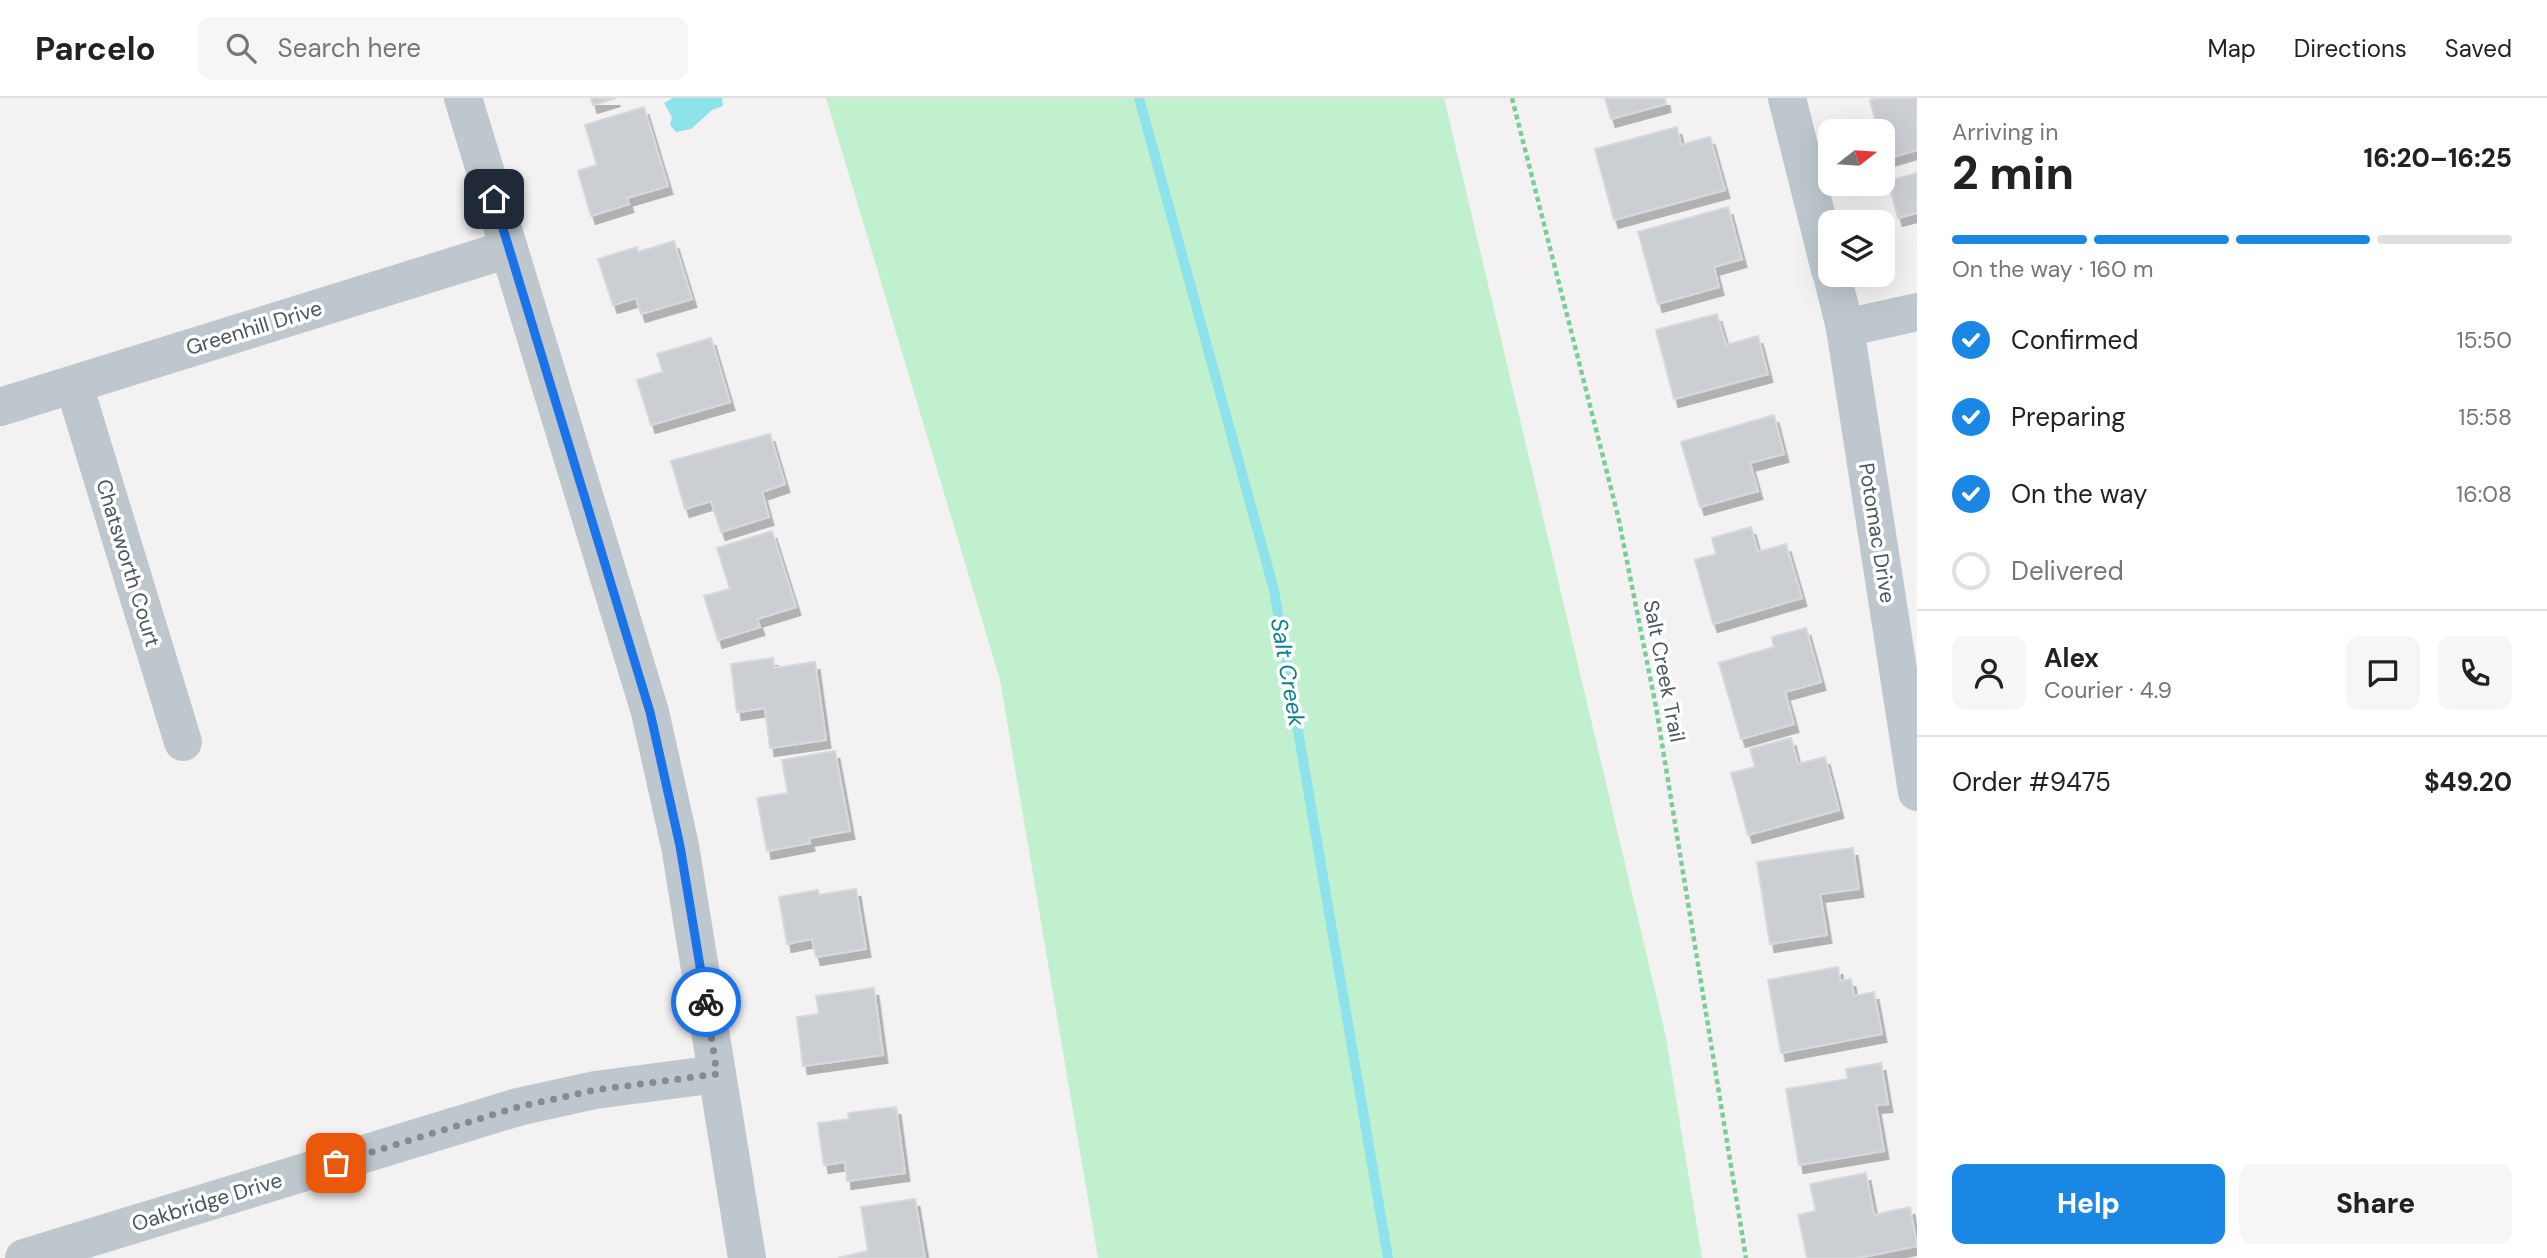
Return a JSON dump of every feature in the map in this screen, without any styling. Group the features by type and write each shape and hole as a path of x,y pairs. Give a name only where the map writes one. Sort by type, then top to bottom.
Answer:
{"street":[{"path":"463,98 650,712 680,846 747,1258"},
{"name":"Potomac Drive","path":"1787,98 1818,221"},
{"name":"Greenhill Drive","path":"0,407 509,249"},
{"name":"Potomac Drive","path":"1835,287 1845,328 1917,792"},
{"path":"1845,328 1917,312"},
{"name":"Chatsworth Court","path":"74,384 183,742"},
{"name":"Oakbridge Drive","path":"24,1258 518,1107 595,1090 717,1074"}],"path":[{"name":"Salt Creek Trail","path":"1512,98 1621,530 1656,707 1746,1258"}],"green space":[{"path":"826,98 1444,98 1666,1037 1702,1258 1098,1258 1000,680"}],"water":[{"path":"673,98 722,98 723,106 712,110 691,129 676,132 670,125 672,117 664,103"}],"building":[{"path":"591,98 616,98 593,105"},
{"path":"1605,98 1665,98 1666,104 1611,119"},
{"path":"1917,98 1917,150 1895,156 1895,119 1875,119 1870,100"},
{"path":"644,107 668,186 627,198 629,204 591,216 578,171 597,165 585,125"},
{"path":"1677,127 1681,145 1710,137 1725,190 1614,220 1595,149"},
{"path":"1917,173 1917,213 1898,218 1892,196 1895,196 1895,179"},
{"path":"1728,207 1742,259 1714,267 1719,287 1658,304 1638,232"},
{"path":"674,241 692,299 641,314 636,298 613,305 598,259 637,247 638,252"},
{"path":"1717,314 1726,345 1758,336 1768,374 1674,399 1656,330"},
{"path":"711,338 730,402 651,425 637,380 663,372 657,354"},
{"path":"1774,415 1784,454 1750,463 1758,491 1700,507 1681,442"},
{"path":"770,434 785,484 762,492 769,517 721,532 711,501 685,509 671,461"},
{"path":"1751,527 1758,552 1786,544 1802,598 1713,624 1695,560 1716,554 1712,538"},
{"path":"772,531 796,607 757,619 760,627 718,640 704,596 730,589 717,548"},
{"path":"1806,628 1821,682 1785,692 1794,724 1741,739 1719,663 1774,647 1772,637"},
{"path":"773,658 774,668 815,662 826,740 770,748 765,708 737,712 731,664"},
{"path":"1791,738 1798,764 1825,757 1839,810 1748,835 1731,773 1755,767 1750,749"},
{"path":"835,751 850,831 809,838 810,843 767,851 757,798 788,793 782,760"},
{"path":"1853,848 1859,889 1820,894 1827,935 1770,944 1757,862"},
{"path":"856,889 866,949 816,957 812,939 787,944 779,897 818,890 819,895"},
{"path":"1838,967 1840,981 1851,979 1854,996 1874,992 1882,1034 1781,1053 1768,980"},
{"path":"874,988 883,1055 803,1066 797,1017 819,1014 816,996"},
{"path":"1881,1063 1888,1104 1876,1105 1884,1151 1799,1165 1786,1089 1848,1079 1846,1069"},
{"path":"896,1107 905,1173 847,1181 845,1162 824,1165 818,1123 849,1119 848,1113"},
{"path":"1866,1173 1874,1215 1910,1207 1917,1246 1858,1258 1807,1258 1798,1215 1816,1211 1810,1184"},
{"path":"915,1199 925,1258 838,1258 868,1251 861,1207"}],"waterway":[{"name":"Salt Creek","path":"1139,98 1274,590 1388,1258"}],"way so far":[{"path":"336,1163 518,1107 595,1090 717,1074 706,1002"}],"route":[{"path":"494,199 650,712 680,846 706,1002"}]}
